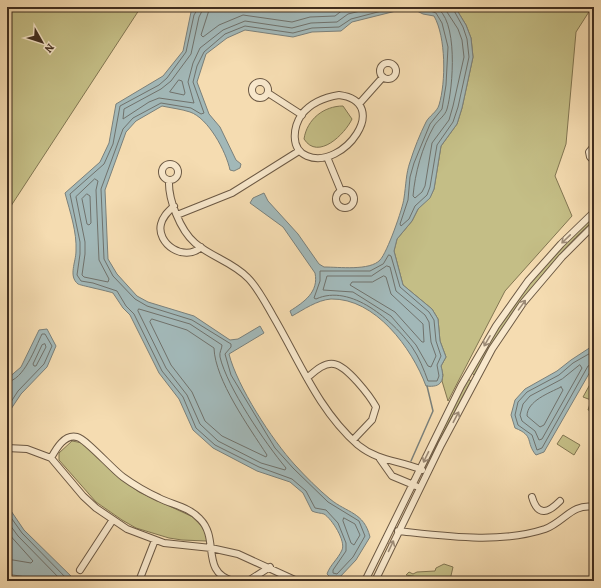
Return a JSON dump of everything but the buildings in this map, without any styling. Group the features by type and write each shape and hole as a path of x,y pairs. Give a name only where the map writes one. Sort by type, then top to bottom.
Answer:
{"street":[{"path":"359,104 383,77"},
{"path":"268,93 302,114"},
{"path":"332,96 346,96 359,104 363,114 362,122 356,135 346,146 327,157 308,157 296,148 294,137 302,114 316,103 332,96"},
{"path":"594,146 589,152 590,157 594,160"},
{"path":"177,215 232,193 299,151"},
{"path":"327,157 341,191"},
{"path":"169,180 169,192 177,215 194,242 237,269 249,279 267,306 319,400 339,426 353,440 380,459 392,476 420,487"},
{"path":"174,206 164,216 160,226 164,239 174,250 186,254 196,252 202,247"},
{"path":"364,581 461,386 496,326 528,281 561,244 594,212"},
{"path":"375,581 427,472 492,349 523,303 562,257 594,226"},
{"path":"307,378 321,367 333,363 341,366 348,372 372,400 376,407 372,420 353,440"},
{"path":"51,458 60,444 66,439 78,437 84,440 104,461 136,486 160,499 185,508 199,518 207,528 211,538 212,560 217,570 223,576 233,581"},
{"path":"7,448 27,449 51,458 83,496 112,521 127,529 164,543 211,548 238,554 270,567 297,581"},
{"path":"380,459 427,472"},
{"path":"532,497 539,508 544,512 550,511 560,501"},
{"path":"398,531 461,537 525,534 548,528 570,511 580,507 594,506"},
{"path":"80,570 112,521"},
{"path":"138,581 155,540"},
{"path":"248,581 270,567"}],"shaded area":[{"path":"7,7 141,7 7,212"},
{"path":"455,7 592,7 576,32 566,144 555,176 572,216 505,291 448,401 442,381 443,375 441,366 446,357 440,341 438,319 432,309 403,285 394,251 397,239 412,221 418,209 430,197 434,189 441,146 457,124 462,108 473,57 471,38 466,25"},
{"path":"343,106 352,119 344,132 337,138 331,143 316,147 310,145 304,139 309,125 318,115 329,108"},
{"path":"594,214 594,220 559,255 528,293 500,333 474,375 471,372 502,320 523,290 548,260"},
{"path":"594,377 594,411 588,410 591,400 583,397"},
{"path":"467,378 471,381 425,467 424,466"},
{"path":"563,435 580,445 574,455 557,444"},
{"path":"72,441 83,443 112,472 139,492 193,517 205,530 208,538 206,541 169,538 136,528 96,502 59,460 59,453"},
{"path":"444,564 453,567 450,580 441,581 406,575 409,572 413,574 417,572 435,571 436,568"}],"water":[{"path":"196,7 455,7 466,25 471,38 473,57 462,108 457,124 441,146 434,189 430,198 418,209 412,221 397,239 394,251 403,285 432,309 438,319 440,341 446,357 441,366 443,375 441,382 436,386 426,386 420,371 411,356 390,328 377,316 362,307 347,301 331,299 315,303 292,316 290,311 305,300 313,291 316,280 315,273 283,227 250,203 253,198 264,193 268,201 298,234 319,264 324,267 362,267 369,266 380,260 390,240 401,211 408,170 415,147 426,122 439,105 443,84 444,60 441,36 434,16 417,11 400,10 352,22 341,31 312,32 293,37 245,30 227,38 206,54 197,82 209,114 220,127 236,160 241,164 240,168 234,171 230,170 225,154 215,136 210,128 197,115 187,111 162,106 136,121 126,132 105,190 108,259 117,274 137,296 148,302 194,316 230,340 238,339 260,326 264,333 229,354 233,367 247,397 276,442 295,465 312,483 336,504 354,514 364,522 370,537 356,560 339,578 330,577 327,574 343,546 338,530 331,520 324,514 312,511 303,493 290,482 257,471 213,448 193,430 179,399 159,373 130,315 123,308 113,293 78,284 73,277 76,244 73,222 65,193 100,162 109,143 116,104 163,76 183,51 191,12"},
{"path":"47,329 56,346 47,367 21,394 7,415 7,379 21,367 39,330"},
{"path":"594,345 594,365 544,452 536,455 528,437 515,428 511,415 515,400 525,389 557,371"},
{"path":"7,505 24,530 76,581 31,581 26,577 7,574"}],"waterway":[{"path":"411,461 433,411 427,386"}]}
